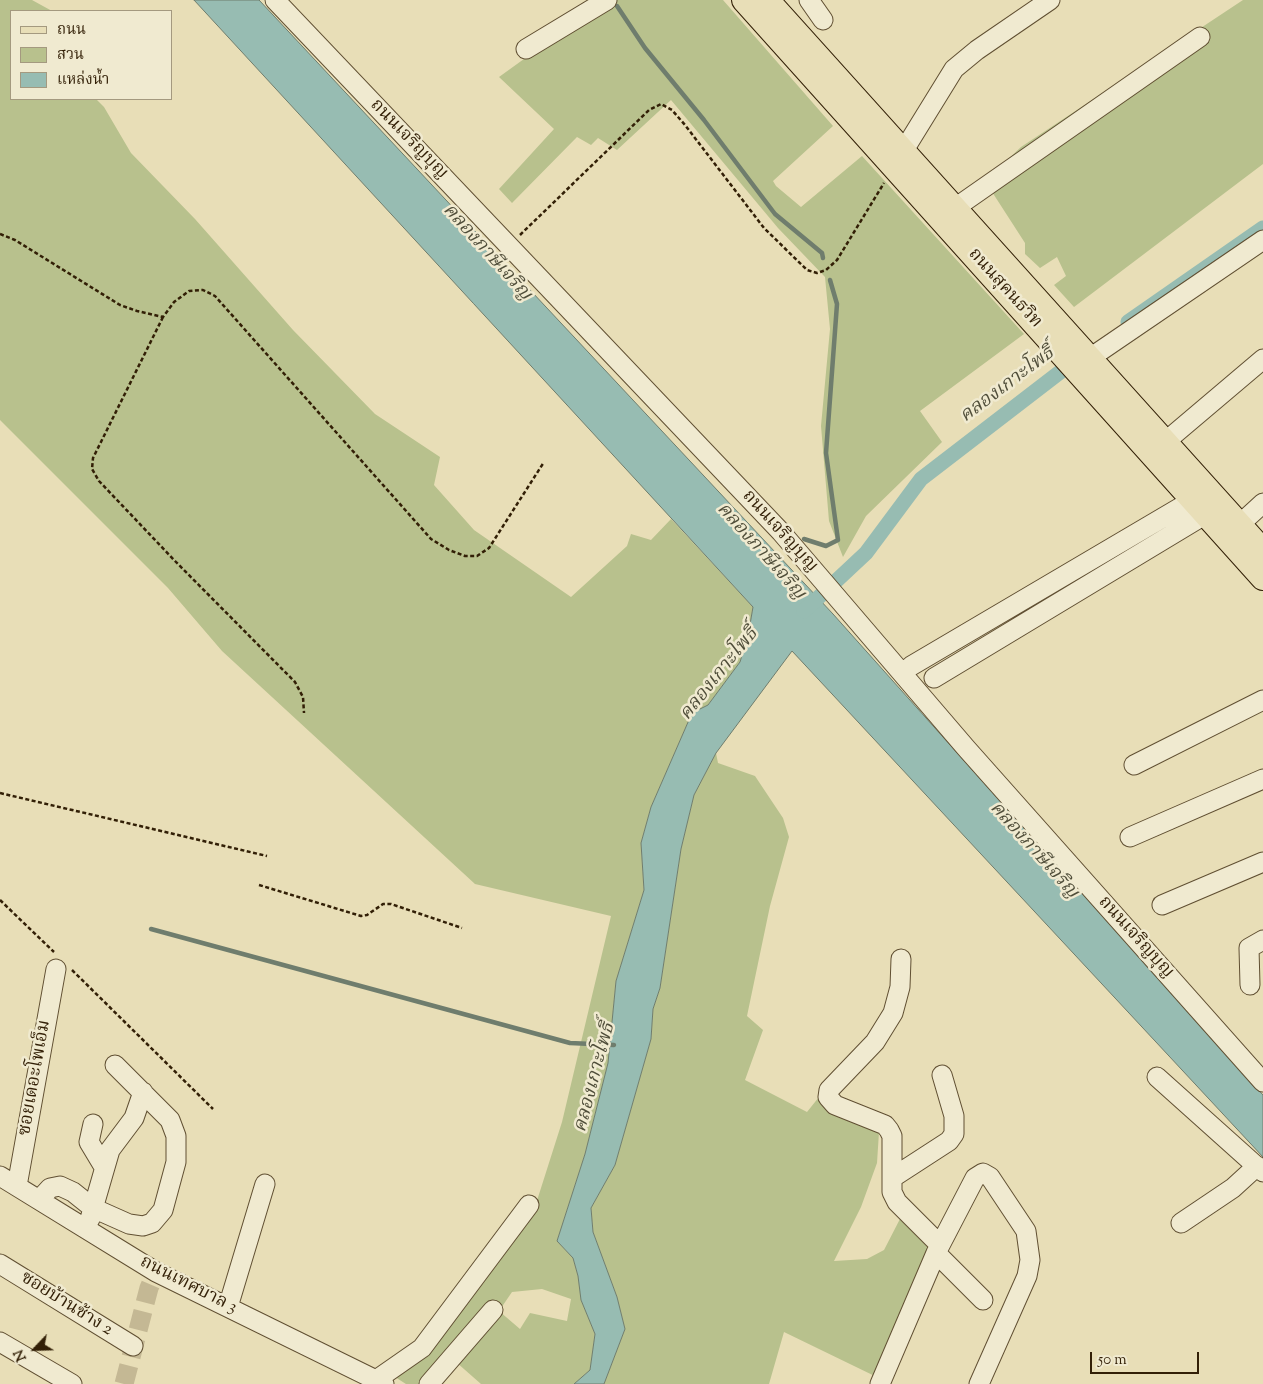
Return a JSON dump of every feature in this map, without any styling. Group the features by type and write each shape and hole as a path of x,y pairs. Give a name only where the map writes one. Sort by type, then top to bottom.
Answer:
{"main road":[{"name":"ถนนสุคนธวิท","path":"744,0 899,158 1203,501 1263,578"},
{"name":"ถนนสุคนธวิท","path":"778,4 899,158 955,208 1165,442 1203,501 1240,525 1263,551"}],"street":[{"name":"ถนนเจริญบุญ","path":"275,0 781,532 966,748 1263,1082"},
{"path":"526,49 607,0"},
{"path":"809,0 823,20"},
{"path":"899,158 954,69 977,50 1050,0"},
{"path":"955,208 1200,37"},
{"path":"1090,358 1263,240"},
{"path":"1165,442 1263,360"},
{"path":"911,666 1203,501"},
{"path":"934,678 1203,501"},
{"path":"1240,525 1263,503"},
{"path":"1134,765 1263,700"},
{"path":"1130,837 1263,779"},
{"path":"1162,904 1263,862"},
{"path":"1250,985 1249,948 1263,940"},
{"path":"901,959 900,987 893,1013 875,1042 830,1090 828,1097 835,1105 885,1125 889,1130 892,1136 892,1192 897,1202 983,1300"},
{"name":"ซอยเดอะโพเอ็ม","path":"17,1186 61,965"},
{"path":"39,1200 50,1188 60,1186 73,1192 93,1208 129,1224 143,1226 152,1223 163,1210 176,1162 176,1136 170,1120 115,1065"},
{"path":"892,1178 949,1142 954,1134 954,1116 942,1075"},
{"path":"1157,1077 1260,1169 1181,1224"},
{"path":"87,1230 110,1150 134,1118 142,1092"},
{"path":"93,1124 89,1142 104,1167"},
{"path":"880,1384 938,1249 975,1178 983,1173 990,1177 1026,1231 1029,1240 1030,1260 1027,1276 979,1384"},
{"name":"ถนนเทศบาล 3","path":"0,1176 156,1272 375,1382"},
{"path":"228,1307 265,1184"},
{"path":"375,1382 422,1348 529,1206"},
{"name":"ซอยบ้านช้าง 2","path":"0,1264 133,1346"},
{"path":"429,1384 493,1310"},
{"path":"1,1344 61,1381"}],"path":[{"path":"512,249 517,237 531,223 649,110 661,104 672,110 686,125 764,228 807,270 817,273 826,270 837,260 899,158"},
{"path":"0,234 15,240 120,305 163,317"},
{"path":"304,712 303,697 296,682 174,561 99,481 92,469 93,458 163,317 174,302 189,291 203,290 215,296 431,539 465,556 477,556 489,548 544,462"},
{"path":"0,793 267,856"},
{"path":"259,885 360,916 367,915 382,904 390,904 462,928"},
{"path":"0,900 61,965 213,1109"}],"green space":[{"path":"0,0 32,0 50,10 10,10 10,100 97,100 104,107 131,153 195,219 293,330 375,414 440,457 434,485 474,530 571,597 627,546 631,534 651,540 671,519 753,607 748,636 740,662 708,705 692,713 651,807 641,843 644,890 616,981 608,1063 585,1154 557,1241 573,1258 578,1276 581,1300 595,1334 590,1370 574,1384 481,1384 456,1362 437,1384 406,1384 395,1377 534,1210 562,1122 611,916 475,884 222,651 168,588 0,420","holes":["542,1289 571,1299 567,1321 530,1313 520,1329 499,1311 512,1292"]},
{"path":"617,0 723,0 833,126 773,181 776,186 801,207 862,156 1024,334 920,411 942,442 866,516 843,557 829,521 821,426 830,329 825,277 778,228 671,100 617,150 598,138 591,145 577,137 512,203 499,189 554,129 499,77 542,46"},
{"path":"1243,0 1263,0 1263,164 1074,307 1054,285 1066,276 1057,257 1040,268 1025,254 1025,243 985,181 1021,147"},
{"path":"716,753 718,763 755,776 783,818 789,837 770,906 747,1016 763,1030 745,1080 807,1112 819,1097 879,1132 877,1163 861,1207 834,1261 867,1259 884,1250 901,1217 947,1246 887,1382 784,1332 769,1384 604,1384 625,1329 617,1297 593,1232 591,1208 615,1165 651,1039 653,1009 660,988 681,849 694,795"}],"water":[{"name":"คลองภาษีเจริญ","path":"194,0 259,0 833,614 1263,1095 1263,1157 792,651 716,753 694,795 681,849 660,988 653,1009 651,1039 615,1165 591,1208 593,1232 617,1297 625,1329 604,1384 574,1384 590,1370 595,1334 581,1300 578,1276 573,1258 557,1241 585,1154 608,1063 616,981 644,890 641,843 651,807 692,713 708,705 740,662 748,636 753,607"}],"waterway":[{"path":"617,6 645,48 704,120 775,214 822,253 823,258"},
{"name":"คลองเกาะโพธิ์","path":"1128,322 1263,228"},
{"path":"804,539 826,546 838,540 826,453 837,304 830,280"},
{"name":"คลองเกาะโพธิ์","path":"804,611 866,553 921,479 1077,359"},
{"path":"151,929 570,1043 614,1045"}],"tunnel":[{"path":"124,1384 149,1288 156,1272"}]}
